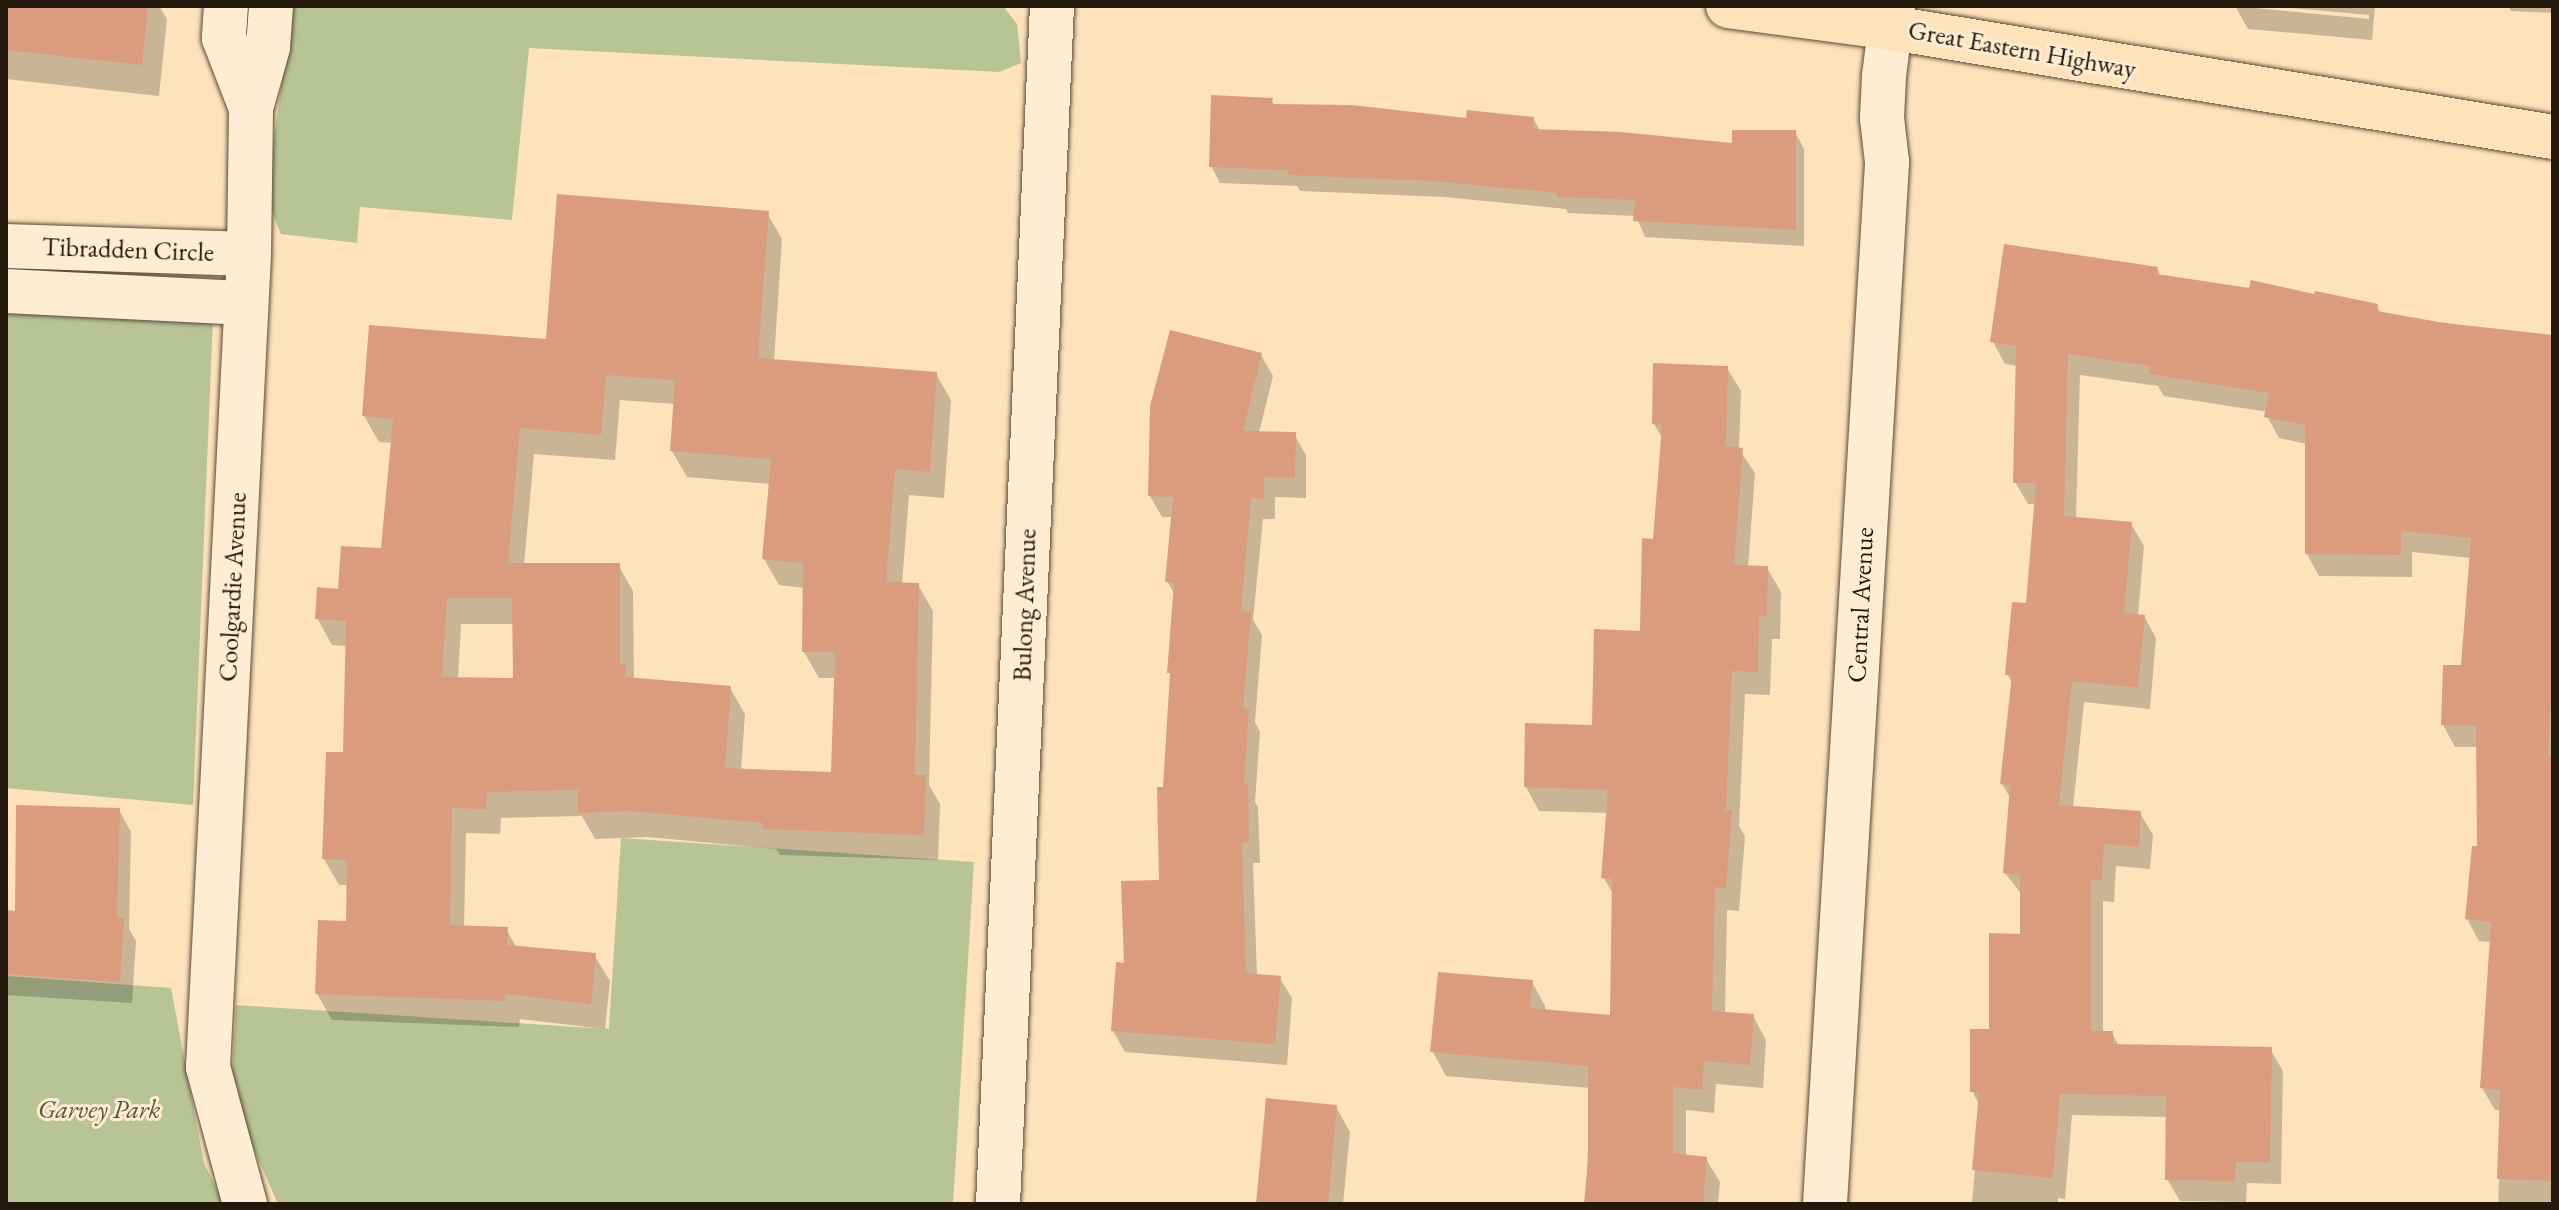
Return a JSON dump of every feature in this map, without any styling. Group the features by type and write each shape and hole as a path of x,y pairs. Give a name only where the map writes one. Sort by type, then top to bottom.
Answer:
{"highway":[{"name":"Great Eastern Highway","path":"1728,6 1892,17 2315,99 2553,137"},
{"name":"Great Eastern Highway","path":"2315,99 2553,169"}],"street":[{"name":"Coolgardie Avenue","path":"226,6 224,38 251,108"},
{"name":"Coolgardie Avenue","path":"245,1204 208,1067 249,254 251,108 268,47 271,6"},
{"name":"Bulong Avenue","path":"998,1204 1052,6"},
{"name":"Central Avenue","path":"1825,1204 1887,178 1882,118 1884,76 1892,17"},
{"name":"Tibradden Circle","path":"6,246 249,254"},
{"name":"Tibradden Circle","path":"6,291 246,303"}],"green space":[{"path":"292,6 1003,6 1017,24 1021,63 999,72 529,48 512,220 360,207 357,243 281,234 272,212 269,177"},
{"path":"6,306 213,318 193,805 6,788"},
{"path":"621,838 974,862 953,1204 278,1204 231,1097 236,1005 609,1029"},
{"name":"Garvey Park","path":"6,976 171,988 204,1163 224,1204 6,1204"}],"building":[{"path":"6,6 148,6 142,65 6,50"},
{"path":"1211,95 1273,98 1272,104 1352,105 1466,118 1467,110 1534,117 1533,129 1621,132 1732,143 1732,130 1796,130 1796,230 1633,221 1635,200 1557,197 1557,193 1433,181 1288,175 1288,170 1209,167"},
{"path":"557,194 769,211 758,358 937,372 930,472 895,469 886,582 919,583 915,775 926,775 924,835 763,829 763,823 631,811 578,813 578,790 487,792 486,809 452,808 450,925 508,927 507,945 596,953 591,1004 506,994 505,1001 315,994 318,920 346,921 347,860 322,859 326,752 343,752 346,621 315,619 317,587 338,589 341,546 381,548 393,419 362,416 369,325 546,339","holes":["606,375 675,380 670,451 771,459 762,559 803,563 802,652 835,652 831,772 725,768 731,686 626,677 625,664 620,664 620,563 508,563 520,428 601,435","447,598 512,598 513,678 442,677"]},
{"path":"2004,244 2158,267 2157,274 2249,288 2251,280 2314,294 2315,291 2378,304 2377,311 2444,323 2553,335 2553,653 2548,756 2553,756 2553,1181 2497,1179 2500,1090 2480,1088 2491,922 2465,919 2472,846 2477,846 2476,726 2441,725 2443,665 2461,665 2471,538 2401,531 2401,555 2305,554 2305,425 2264,417 2269,393 2149,374 2150,366 2068,354 2064,516 2132,522 2124,613 2145,615 2138,688 2072,681 2059,805 2141,811 2139,847 2104,844 2102,880 2091,880 2091,1031 2113,1031 2113,1044 2272,1047 2270,1162 2236,1162 2235,1181 2165,1180 2166,1096 2060,1094 2053,1178 1972,1170 1979,1092 1970,1092 1970,1029 1989,1029 1989,933 2020,934 2020,875 2003,873 2010,786 2000,784 2012,675 2005,675 2012,602 2026,603 2036,483 2013,483 2016,346 1990,342"},
{"path":"1170,330 1262,353 1243,431 1296,432 1295,478 1264,477 1264,499 1251,498 1241,611 1251,612 1243,708 1249,709 1244,785 1248,784 1249,842 1242,842 1246,973 1281,976 1275,1044 1111,1031 1116,962 1124,963 1121,881 1159,880 1157,787 1163,787 1170,673 1167,673 1174,583 1165,582 1173,497 1148,496 1150,406"},
{"path":"1653,363 1728,366 1726,446 1743,448 1734,565 1768,566 1767,616 1759,616 1758,672 1732,671 1726,810 1732,810 1726,888 1715,887 1712,1011 1754,1014 1750,1065 1704,1061 1702,1090 1673,1087 1673,1153 1707,1157 1703,1204 1584,1204 1588,1161 1588,1066 1430,1052 1438,972 1533,980 1530,1008 1610,1015 1612,879 1601,878 1608,790 1524,787 1525,723 1592,725 1594,629 1640,631 1642,538 1653,539 1662,425 1652,424"},
{"path":"16,805 120,808 117,917 124,918 120,982 6,974 6,910 15,911"},
{"path":"1266,1098 1337,1105 1328,1204 1256,1204"}]}
